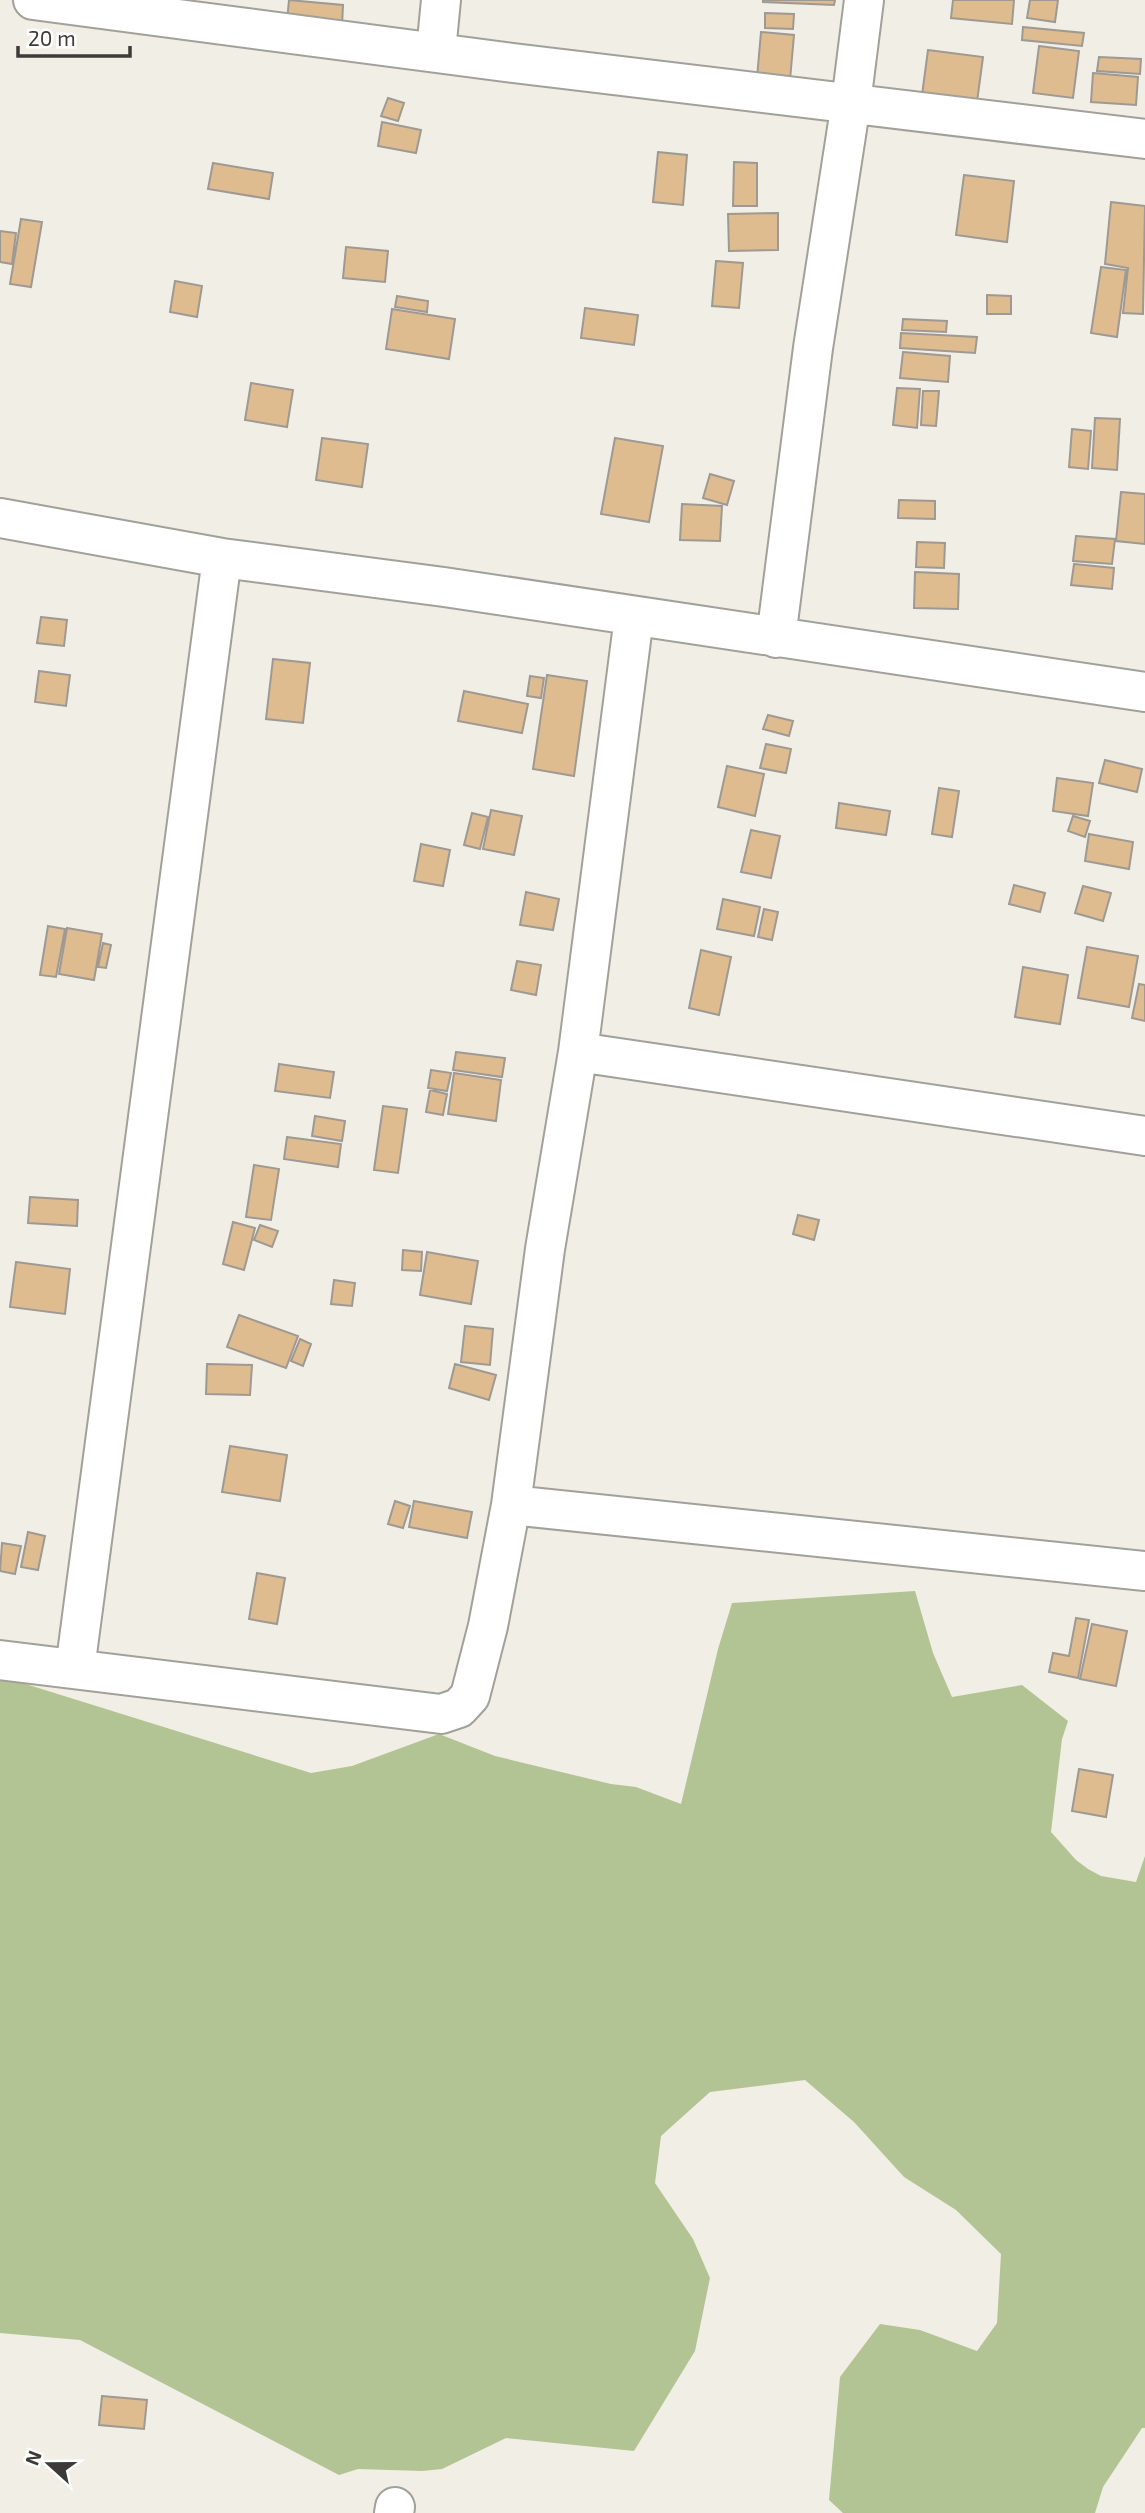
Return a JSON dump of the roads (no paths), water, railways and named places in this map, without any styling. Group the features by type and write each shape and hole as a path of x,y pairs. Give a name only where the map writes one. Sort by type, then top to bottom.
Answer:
{"street":[{"path":"33,0 436,51 526,65 1145,139"},
{"path":"436,51 442,0"},
{"path":"776,638 813,348 864,0"},
{"path":"0,518 222,558 444,587 1145,692"},
{"path":"75,1669 222,558"},
{"path":"0,1660 440,1714 459,1708 470,1696 488,1626 511,1505 545,1250 579,1052 634,617"},
{"path":"579,1052 1145,1136"},
{"path":"511,1505 1145,1571"}]}
